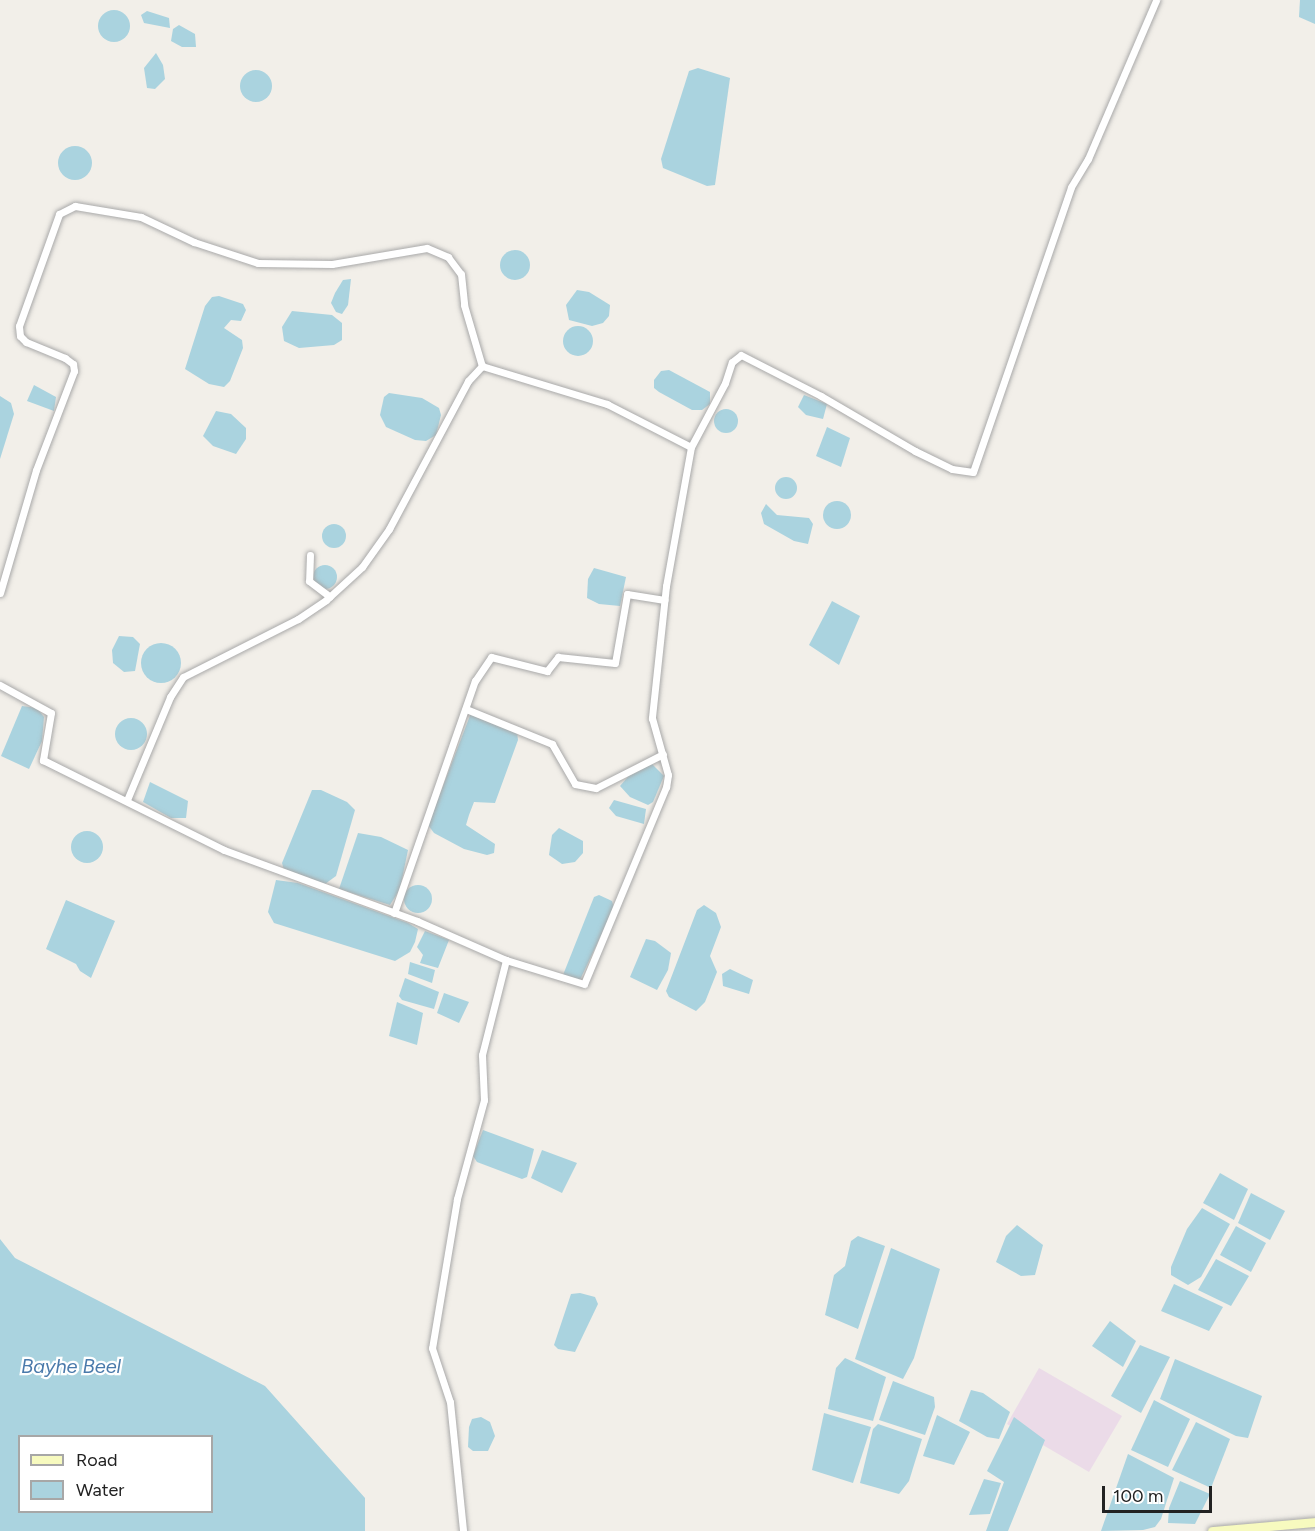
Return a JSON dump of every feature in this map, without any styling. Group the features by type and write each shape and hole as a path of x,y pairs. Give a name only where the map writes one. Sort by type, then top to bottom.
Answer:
{"main road":[{"path":"1212,1531 1315,1522"}],"street":[{"path":"0,685 51,713 43,760 267,868 394,913 506,960 568,982 584,984 666,787 663,754 652,718 665,600 691,447 725,383 732,362 741,355 821,396 915,451 952,469 973,472 1071,187 1088,159 1156,0"},
{"path":"0,593 36,470 74,371 73,364 65,358 26,342 20,336 20,326 59,214 75,206 141,217 194,242 258,262 332,264 427,248 448,257 461,274 464,305 483,366"},
{"path":"483,366 607,404 691,447"},
{"path":"127,800 170,697 183,677 276,632 330,597 362,567 389,529 468,381 483,366"},
{"path":"310,555 309,581 330,597"},
{"path":"394,913 476,681 491,657 547,671 558,657 615,663 627,594 665,600"},
{"path":"466,709 552,744 575,784 596,788 663,754"},
{"path":"463,1531 450,1402 432,1348 456,1199 484,1100 482,1055 506,960"},
{"path":"456,1531 462,1518"}],"shaded area":[{"path":"1039,1368 1122,1416 1089,1472 1007,1424"}],"water":[{"path":"1300,0 1315,0 1315,24 1299,17"},
{"path":"114,10 125,15 130,26 125,37 114,42 103,37 98,26 103,15"},
{"path":"147,11 169,18 170,28 144,23 141,15"},
{"path":"179,25 195,34 196,47 182,47 171,41 173,29"},
{"path":"156,53 163,65 165,79 155,89 147,88 144,68"},
{"path":"698,68 730,78 715,185 707,186 663,168 661,159 689,71"},
{"path":"256,70 267,75 272,86 267,97 256,102 245,97 240,86 245,75"},
{"path":"75,146 87,151 92,163 87,175 75,180 63,175 58,163 63,151"},
{"path":"515,250 526,254 530,265 526,276 515,280 504,276 500,265 504,254"},
{"path":"351,279 348,305 342,314 336,312 331,303 335,293 343,280"},
{"path":"577,290 589,292 610,305 609,316 603,323 592,326 569,320 566,305"},
{"path":"219,296 243,304 246,310 241,321 231,320 224,328 242,340 243,348 230,381 224,387 209,384 185,369 205,306 212,297"},
{"path":"292,311 332,315 342,323 342,340 334,345 299,348 284,341 282,327"},
{"path":"578,326 589,330 593,341 589,352 578,356 567,352 563,341 567,330"},
{"path":"669,370 710,392 710,404 702,410 692,410 654,388 654,380 661,371"},
{"path":"34,385 56,397 54,411 27,401"},
{"path":"389,393 422,398 439,408 441,415 436,435 426,441 415,440 386,427 380,415 384,397"},
{"path":"804,395 827,404 823,419 806,415 798,407"},
{"path":"0,396 11,403 14,414 0,459"},
{"path":"721,409 731,409 738,416 738,426 731,433 721,433 714,426 714,416"},
{"path":"216,411 231,414 246,428 246,439 236,454 213,446 203,436"},
{"path":"827,427 850,438 841,467 816,456"},
{"path":"782,477 790,477 797,484 797,492 790,499 782,499 775,492 775,484"},
{"path":"837,501 847,505 851,515 847,525 837,529 827,525 823,515 827,505"},
{"path":"766,504 777,515 809,518 813,524 808,544 794,541 764,524 761,513"},
{"path":"334,524 343,527 346,536 343,545 334,548 325,545 322,536 325,527"},
{"path":"325,565 334,568 337,577 334,586 325,589 316,586 313,577 316,568"},
{"path":"594,568 626,577 620,606 599,604 587,598 588,579"},
{"path":"832,601 860,616 839,665 809,645"},
{"path":"119,636 133,637 140,644 135,671 124,672 113,663 112,650"},
{"path":"161,643 175,649 181,663 175,677 161,683 147,677 141,663 147,649"},
{"path":"22,706 37,708 44,717 42,741 29,769 1,756"},
{"path":"471,713 517,732 518,740 495,803 474,802 466,825 495,844 494,853 487,855 464,849 434,833 428,825"},
{"path":"131,718 143,722 147,734 143,746 131,750 119,746 115,734 119,722"},
{"path":"651,763 664,776 653,802 648,805 630,797 620,786 632,772"},
{"path":"150,782 188,801 186,818 171,818 143,802"},
{"path":"312,790 321,790 347,802 355,810 336,876 325,884 284,870 282,863"},
{"path":"614,800 646,809 644,824 616,816 609,808"},
{"path":"559,828 583,841 583,853 575,862 562,864 549,855 552,835"},
{"path":"87,831 98,836 103,847 98,858 87,863 76,858 71,847 76,836"},
{"path":"358,833 381,837 408,850 400,889 390,905 339,889"},
{"path":"276,880 298,883 408,923 418,929 415,942 410,952 395,961 274,923 268,912"},
{"path":"418,885 428,889 432,899 428,909 418,913 408,909 404,899 408,889"},
{"path":"599,895 612,901 614,908 579,982 563,975 594,897"},
{"path":"66,900 115,921 91,978 80,971 76,964 46,949"},
{"path":"704,905 716,913 721,927 710,956 717,972 705,1002 696,1011 669,997 666,991 697,910"},
{"path":"425,931 449,940 438,968 420,963 423,955 417,947"},
{"path":"646,939 655,941 671,953 668,970 657,990 630,977"},
{"path":"410,962 435,970 432,983 408,974"},
{"path":"730,969 753,980 749,994 723,986 722,974"},
{"path":"405,978 439,992 434,1009 402,1000 399,996"},
{"path":"444,993 469,1002 459,1023 437,1013"},
{"path":"397,1002 423,1013 417,1045 389,1036"},
{"path":"483,1130 534,1149 527,1177 522,1179 477,1162 473,1156"},
{"path":"542,1150 577,1163 562,1193 531,1178"},
{"path":"1220,1173 1248,1189 1234,1220 1203,1203"},
{"path":"1251,1193 1285,1211 1270,1240 1238,1223"},
{"path":"1202,1208 1230,1224 1201,1277 1188,1285 1171,1275 1171,1267 1187,1229"},
{"path":"1017,1225 1043,1245 1035,1275 1021,1276 996,1262 1006,1236"},
{"path":"1236,1226 1266,1243 1251,1272 1220,1255"},
{"path":"858,1236 885,1246 858,1329 825,1315 834,1275 845,1266 851,1241"},
{"name":"Bayhe Beel","path":"0,1239 15,1258 265,1386 365,1498 365,1531 0,1531"},
{"path":"891,1248 940,1269 914,1358 903,1379 855,1359"},
{"path":"1216,1259 1249,1276 1231,1306 1198,1290"},
{"path":"1174,1284 1223,1307 1209,1331 1161,1311"},
{"path":"580,1293 595,1297 598,1304 575,1352 558,1349 554,1345 571,1294"},
{"path":"1110,1321 1136,1341 1123,1367 1092,1346"},
{"path":"1140,1345 1170,1357 1141,1413 1111,1396"},
{"path":"845,1358 886,1377 873,1421 828,1409 836,1368"},
{"path":"1175,1359 1262,1396 1248,1438 1236,1436 1160,1399"},
{"path":"893,1381 934,1397 935,1407 925,1435 879,1420"},
{"path":"971,1390 983,1393 1010,1412 999,1439 987,1437 959,1421"},
{"path":"1154,1400 1190,1419 1168,1467 1131,1450"},
{"path":"824,1413 871,1427 853,1483 812,1470"},
{"path":"937,1415 970,1432 954,1465 923,1456"},
{"path":"481,1417 490,1422 495,1436 488,1451 473,1451 468,1447 469,1427 472,1419"},
{"path":"1014,1417 1045,1440 1008,1531 986,1531 1004,1482 987,1471"},
{"path":"1196,1422 1230,1439 1211,1488 1172,1470"},
{"path":"878,1424 922,1439 909,1481 899,1494 860,1483 873,1429"},
{"path":"1128,1454 1174,1478 1161,1519 1155,1527 1143,1530 1101,1531"},
{"path":"984,1479 1001,1483 990,1514 969,1515"},
{"path":"1180,1481 1210,1494 1195,1524 1168,1523 1169,1508"}]}
